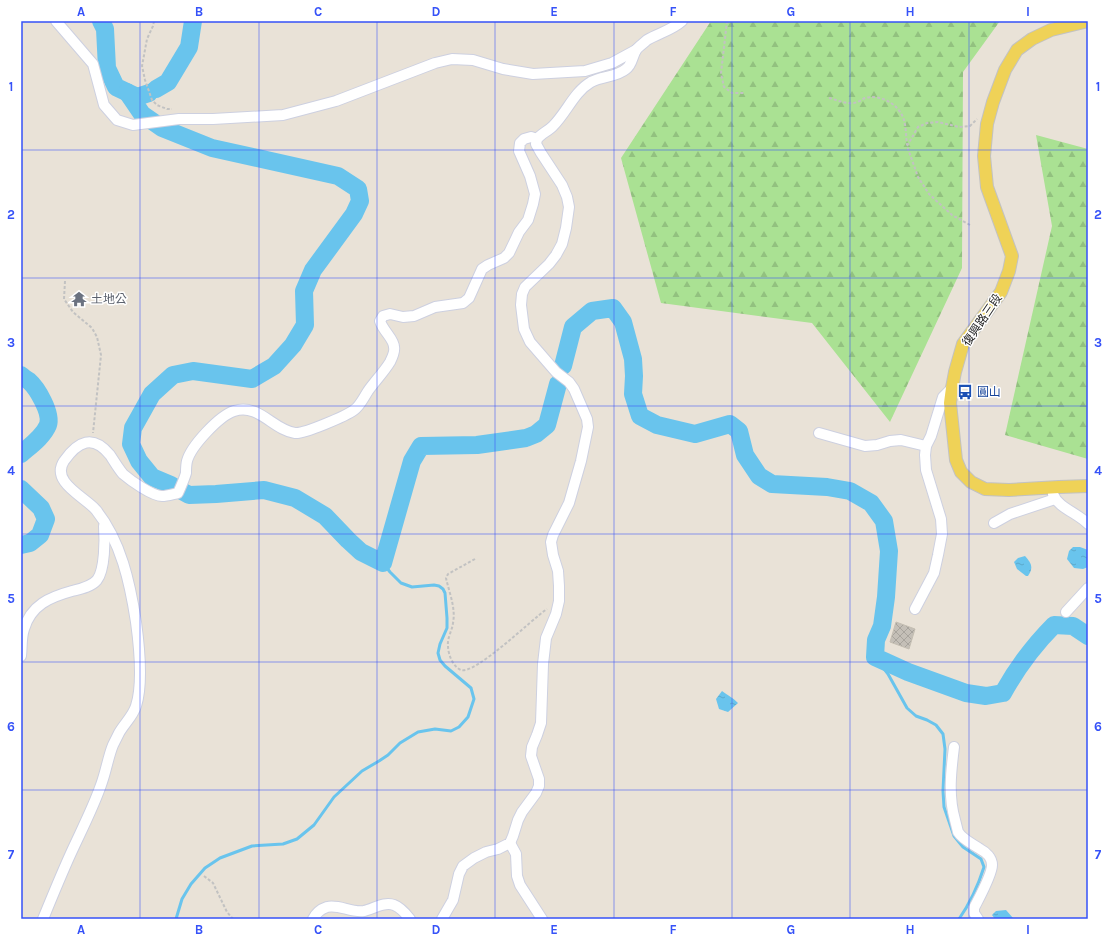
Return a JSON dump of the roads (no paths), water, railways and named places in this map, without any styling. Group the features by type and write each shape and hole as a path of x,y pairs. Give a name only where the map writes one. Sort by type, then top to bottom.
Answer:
{"main road":[{"name":"復興路三段","path":"1088,21 1051,30 1032,39 1017,50 1005,70 993,102 987,124 984,156 987,187 1012,256 1009,271 1001,292 963,344 955,372 950,403 956,460 961,472 971,482 985,489 1053,494 1088,486"}],"street":[{"path":"56,21 93,64 104,105 117,120 133,125 167,120 283,115 336,101 435,63 452,58 473,60 503,69 533,74 585,71 612,63 636,50 648,40 677,26 682,21"},
{"path":"536,139 540,135 546,133 560,119 580,90 592,82 607,76 621,73 627,68 631,63 636,50"},
{"path":"43,919 101,785 112,747 119,733 136,707 140,674 138,633 133,599 120,553 104,522 95,510 66,484 61,476 61,468 64,461 83,443 92,442 102,447 109,454 123,473 145,490 161,496 180,488 186,474 187,462 191,451 203,436 218,422 232,412 243,409 251,411 260,414 288,432 297,433 326,424 355,410 391,360 395,348 381,327 380,321 383,316 390,314 403,317 414,316 435,308 463,303 469,298 482,269 504,258 509,253 519,232 528,220 533,204 534,194 530,176 519,151 520,143 524,139 531,137 536,139"},
{"path":"442,919 453,900 459,874 463,866 486,852 498,849 510,843 522,812 536,793 539,786 539,779 531,756 532,747 541,723 543,664 546,638 556,614 559,601 558,571 551,542 569,503 581,461 588,427 587,419 574,388 556,372 530,342 524,329 521,305 522,294 525,286 549,264 562,244 569,207 562,185 541,153 536,144 536,139"},
{"path":"915,609 934,573 942,534 941,520 926,470 926,446 931,436 944,397 952,388"},
{"path":"819,433 865,446 901,440 926,446"},
{"path":"994,522 1053,494 1088,524"},
{"path":"21,656 24,629 31,615 41,604 57,595 83,588 92,584 98,579 103,562 105,542 104,522"},
{"path":"1066,612 1088,588"},
{"path":"954,747 950,782 953,813 958,832 964,838 984,851 989,857 992,865 990,874 974,908 974,913 978,919"},
{"path":"510,843 516,854 517,876 520,885 542,919"},
{"path":"313,919 321,910 329,907 364,911 385,904 394,904 410,919"}],"water":[{"path":"1073,547 1080,547 1088,550 1088,567 1083,569 1074,568 1067,559 1069,551"},
{"path":"1025,556 1031,565 1031,570 1028,576 1017,569 1014,562 1018,558"},
{"path":"722,691 738,703 728,712 719,709 716,699"},
{"path":"1006,910 1013,919 995,919 992,915 996,911"}],"waterway":[{"path":"101,21 105,29 107,68 116,87 137,97 149,93"},
{"path":"156,89 168,82 189,47 193,21"},
{"path":"127,92 142,114 162,128 212,148 338,176 358,189 360,201 354,214 313,270 304,291 305,325 293,345 274,366 252,379 193,371 173,375 152,394 133,428 131,444 139,461 152,477 189,495 264,490 295,498 325,516 361,552 383,563 412,461 421,446 477,445 526,438 536,434 547,425 558,384"},
{"path":"563,366 573,327 592,311 613,308 623,322 633,359 633,394 640,416 657,425 695,434 730,424 739,431 745,455 759,476 772,484 827,487 850,491 871,503 884,521 889,551 886,597 882,626 876,640 875,657 908,672 966,693 986,696 1003,693 1026,657 1054,625 1073,626 1088,636"},
{"path":"21,375 32,384 40,395 46,408 49,420 43,433 21,454"},
{"path":"21,489 41,508 46,519 40,535 30,543 21,545"},
{"path":"176,919 182,899 191,884 205,868 220,858 252,846 283,844 297,839 314,825 334,797 362,771 388,755 400,743 418,732 435,729 451,731 459,727 468,717 474,699 471,688 445,666 440,660 438,653 447,628 445,593 443,589 434,585 412,587 401,583 383,563"},
{"path":"875,657 888,674 907,708 916,716 936,725 943,734 945,749 943,791 944,807 954,836 963,847 981,859 984,867 974,894 959,919"}],"place":[{"name":"土地公","path":"79,299"},
{"name":"圓山","path":"965,392"}]}
